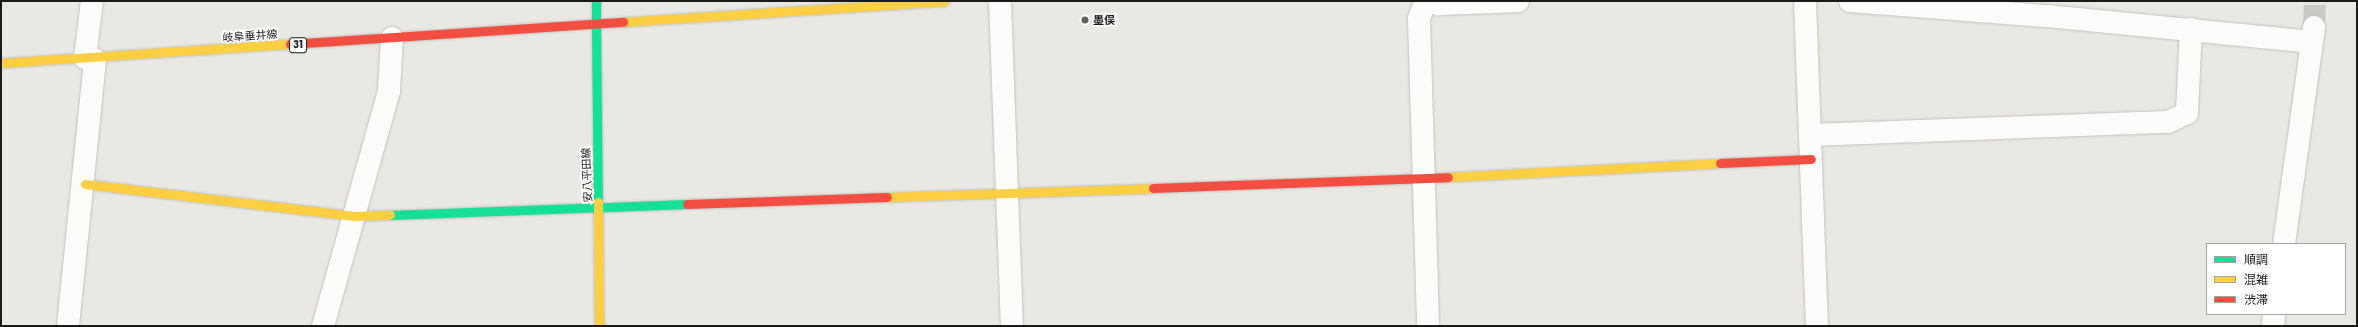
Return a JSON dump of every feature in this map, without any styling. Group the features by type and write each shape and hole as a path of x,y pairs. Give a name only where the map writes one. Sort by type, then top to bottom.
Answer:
{"street":[{"path":"68,326 85,184 92,1"},
{"name":"安八平田線","path":"596,1 600,209 599,326"},
{"name":"岐阜垂井線","path":"1,63 392,38 861,4 944,1"},
{"path":"1000,1 1012,326"},
{"path":"1426,1 1419,18 1428,326"},
{"path":"1432,1 1438,4 1518,1"},
{"path":"1805,1 1817,326"},
{"path":"1850,1 2191,29 2312,34 2284,243"},
{"path":"1810,135 2168,122 2187,113 2191,29"},
{"path":"323,326 389,91 392,38"},
{"path":"85,184 354,216 600,209 1424,178 1811,159"},
{"path":"2273,326 2274,315"}],"tunnel":[{"path":"2314,27 2315,1"}],"traffic: fast":[{"path":"596,1 596,23"},
{"path":"596,23 598,202"},
{"path":"390,215 687,204"}],"traffic: slow":[{"path":"623,22 944,1"},
{"path":"1,63 290,44"},
{"path":"1448,177 1720,163"},
{"path":"85,184 354,216 390,215"},
{"path":"887,197 1153,188"},
{"path":"598,202 599,326"}],"traffic: jam":[{"path":"290,44 623,22"},
{"path":"1720,163 1811,159"},
{"path":"1153,188 1448,177"},
{"path":"687,204 887,197"}],"place":[{"name":"墨俣","path":"1085,20"}]}
